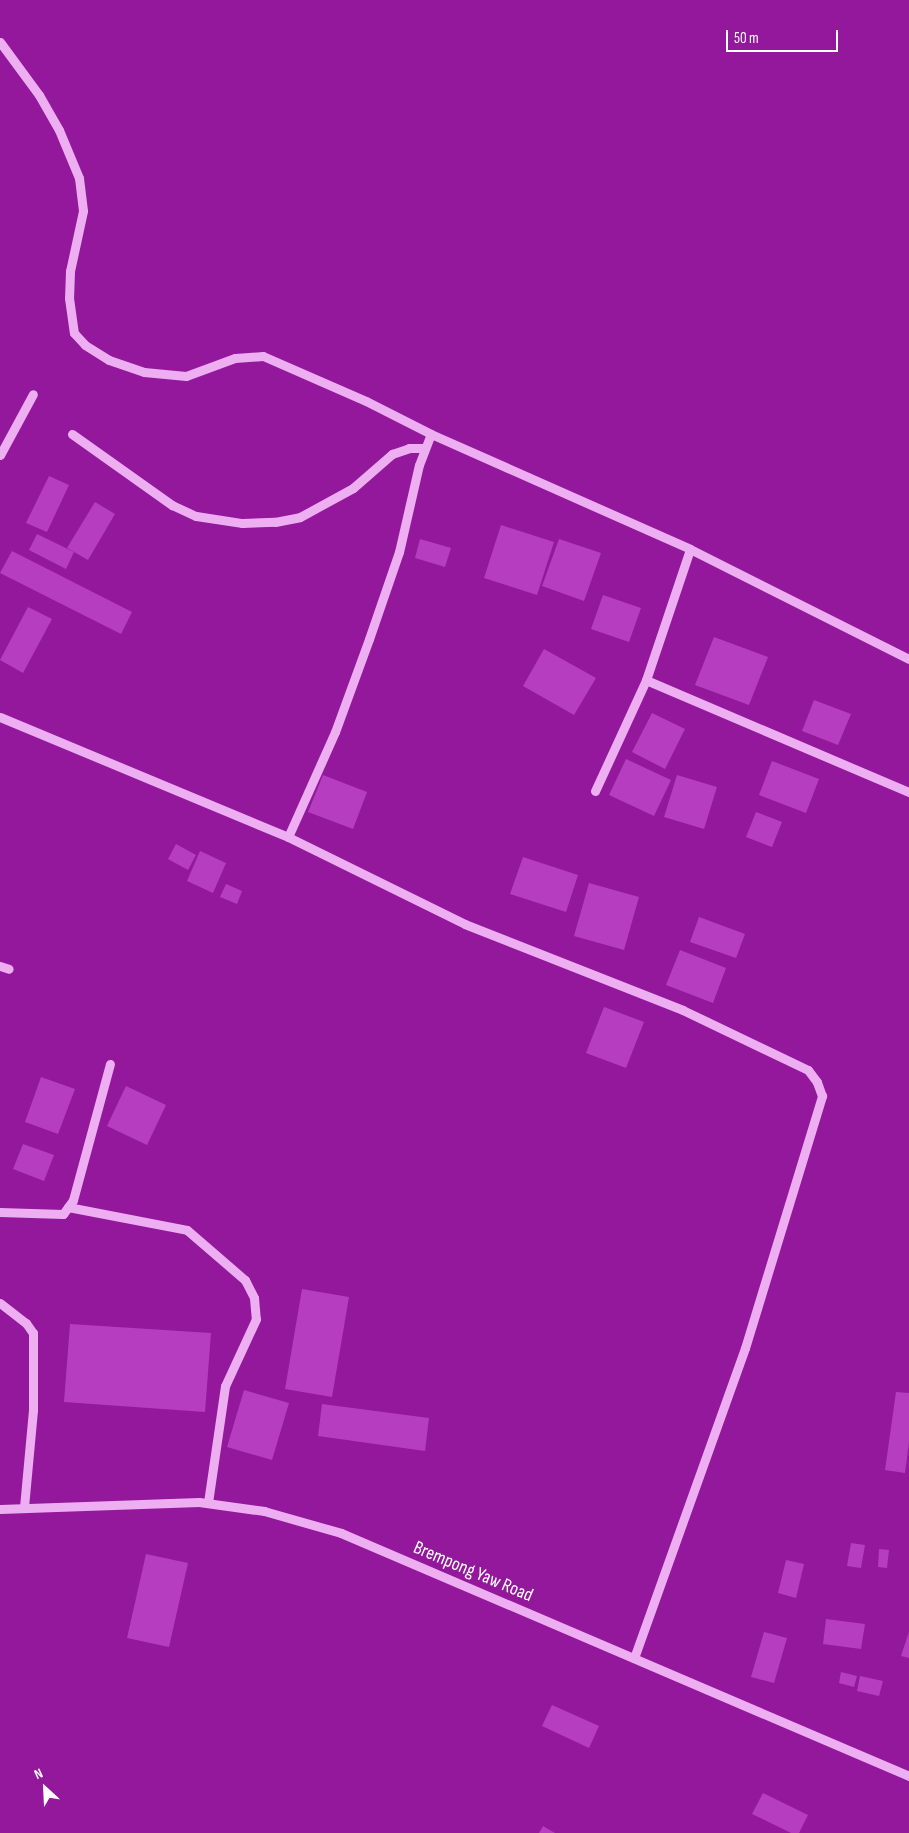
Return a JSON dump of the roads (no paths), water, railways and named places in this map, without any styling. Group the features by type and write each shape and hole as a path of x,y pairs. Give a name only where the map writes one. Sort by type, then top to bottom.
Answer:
{"street":[{"path":"0,42 39,95 59,130 79,178 83,211 70,272 69,298 74,333 84,345 109,360 144,372 186,376 235,358 263,356 366,401 431,434 690,549 909,659"},
{"path":"0,454 33,394"},
{"path":"72,434 172,506 196,516 242,523 275,522 300,517 353,488 392,454 409,448 424,448"},
{"path":"288,837 335,732 370,639 399,552 424,448 431,434"},
{"path":"595,791 646,680 690,549"},
{"path":"646,680 909,792"},
{"path":"0,717 288,837 465,924 684,1010 808,1070 817,1082 822,1096 745,1348 634,1658"},
{"path":"0,1212 63,1214 73,1200 110,1064"},
{"path":"68,1207 187,1230 245,1280 254,1298 256,1319 225,1386 208,1503"},
{"path":"0,1303 26,1323 33,1333 34,1410 24,1507"},
{"name":"Brempong Yaw Road","path":"0,1510 24,1507 208,1503 264,1511 341,1533 909,1776"}]}
